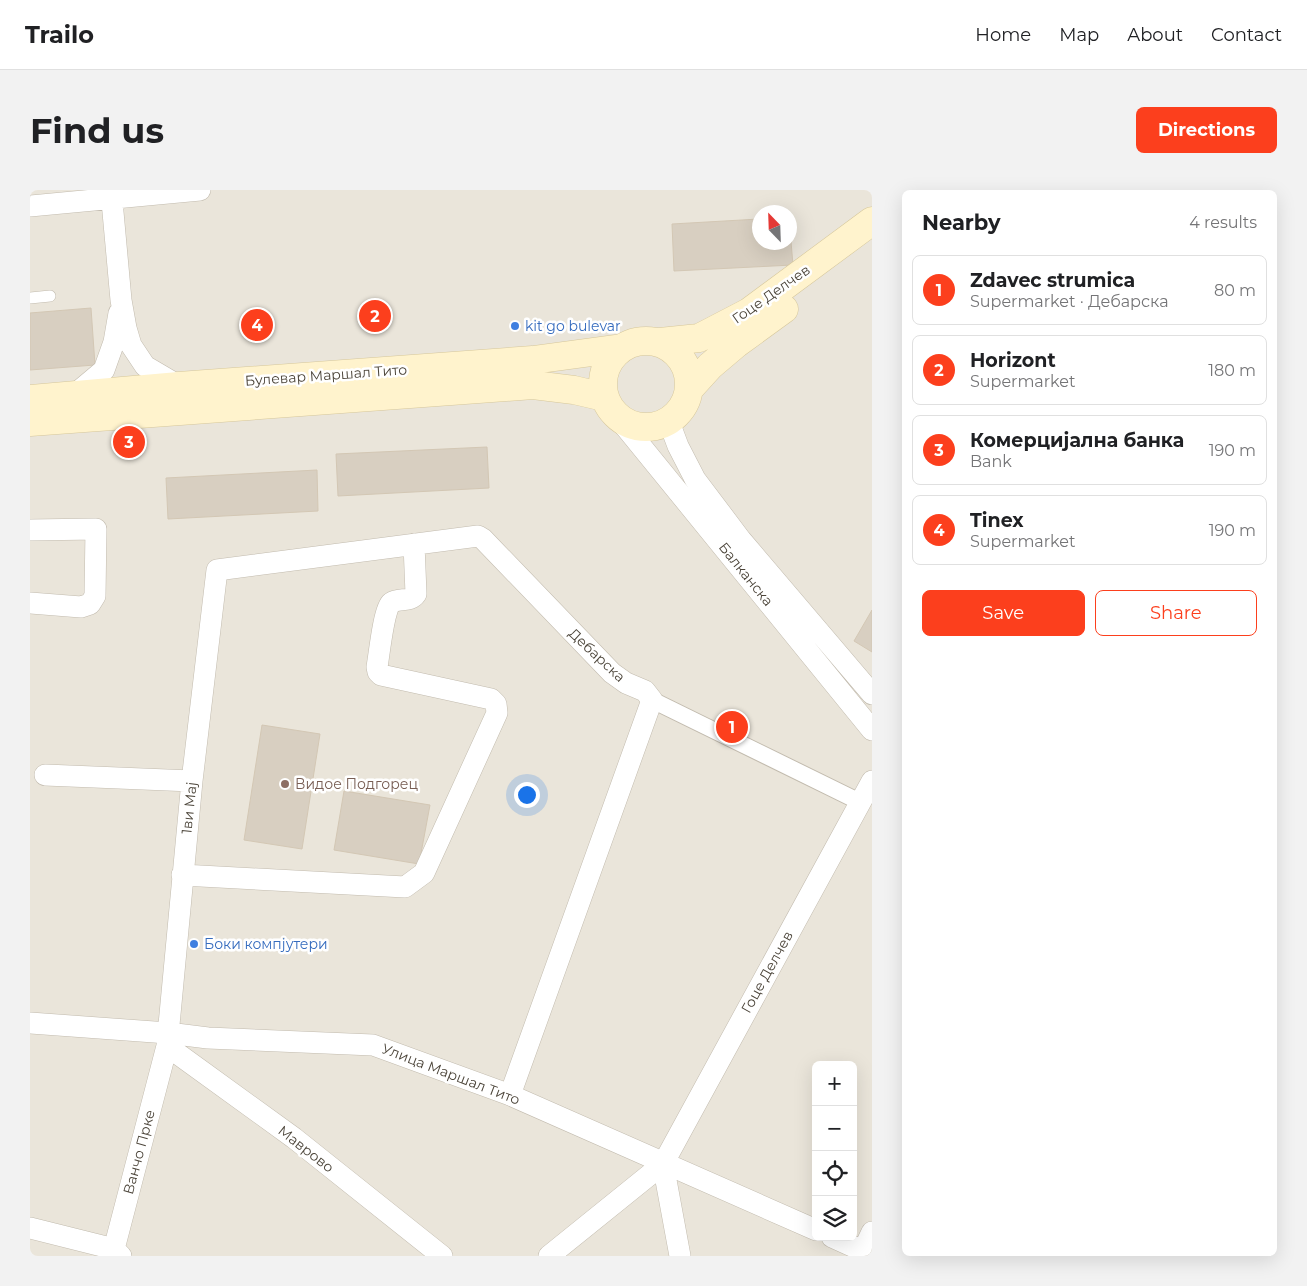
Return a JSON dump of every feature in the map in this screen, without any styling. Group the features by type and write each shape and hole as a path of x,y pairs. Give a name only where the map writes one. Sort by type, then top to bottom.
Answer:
{"main road":[{"name":"Гоце Делчев","path":"660,342 698,338 749,312 872,221"},
{"name":"Гоце Делчев","path":"690,388 710,366 736,344 872,243"},
{"path":"645,340 660,342 674,350 688,370 690,388 686,402 680,412 669,422 648,428 631,425 612,408 603,379 607,365 612,356 632,343 645,340"},
{"name":"Булевар Маршал Тито","path":"30,399 533,360 622,348"},
{"name":"Булевар Маршал Тито","path":"30,422 533,385 574,390 612,408"}],"street":[{"path":"30,206 111,194 200,190"},
{"path":"111,194 121,300 126,328 134,350 145,366 179,386"},
{"path":"73,396 104,370 114,342 121,300"},
{"name":"Балканска","path":"612,408 872,730"},
{"name":"Балканска","path":"669,422 690,470 740,540 872,694"},
{"path":"30,530 96,529 95,596 90,604 81,607 30,603"},
{"name":"Дебарска","path":"218,570 478,536 612,673 626,684 645,691 652,700"},
{"path":"182,875 405,887 424,873 497,713 496,704 491,699 382,675 378,672 377,667 386,608 394,601 410,599 416,594 414,544"},
{"name":"1ви Мај","path":"168,1040 192,781 218,570"},
{"path":"510,1095 652,700 860,802"},
{"path":"45,775 192,781"},
{"name":"Гоце Делчев","path":"663,1164 872,781"},
{"name":"Улица Маршал Тито","path":"30,1023 168,1040 208,1038 373,1045 510,1095 812,1228"},
{"name":"Ванчо Прке","path":"115,1254 168,1040"},
{"name":"Маврово","path":"168,1040 442,1256"},
{"path":"549,1256 663,1164 680,1256"},
{"path":"30,1228 115,1254"},
{"path":"845,1241 868,1248"}],"lane":[{"path":"30,298 50,296"}],"shaded area":[{"path":"30,190 872,190 872,1256 30,1256"}],"building":[{"path":"752,219 752,250 792,250 793,265 674,271 672,224"},
{"path":"91,308 95,365 30,370 30,313"},
{"path":"487,447 489,488 338,496 336,454"},
{"path":"317,470 318,511 168,519 166,478"},
{"path":"872,610 872,652 854,641"},
{"path":"262,725 320,734 302,849 244,840"},
{"path":"344,791 430,805 419,864 334,850"}],"place":[{"name":"Horizont","path":"375,316"},
{"name":"Tinex","path":"257,325"},
{"name":"kit go bulevar","path":"515,326"},
{"name":"Комерцијална банка","path":"129,442"},
{"name":"Zdavec strumica","path":"732,727"},
{"name":"Видое Подгорец","path":"285,784"},
{"name":"Боки компјутери","path":"194,944"}]}
